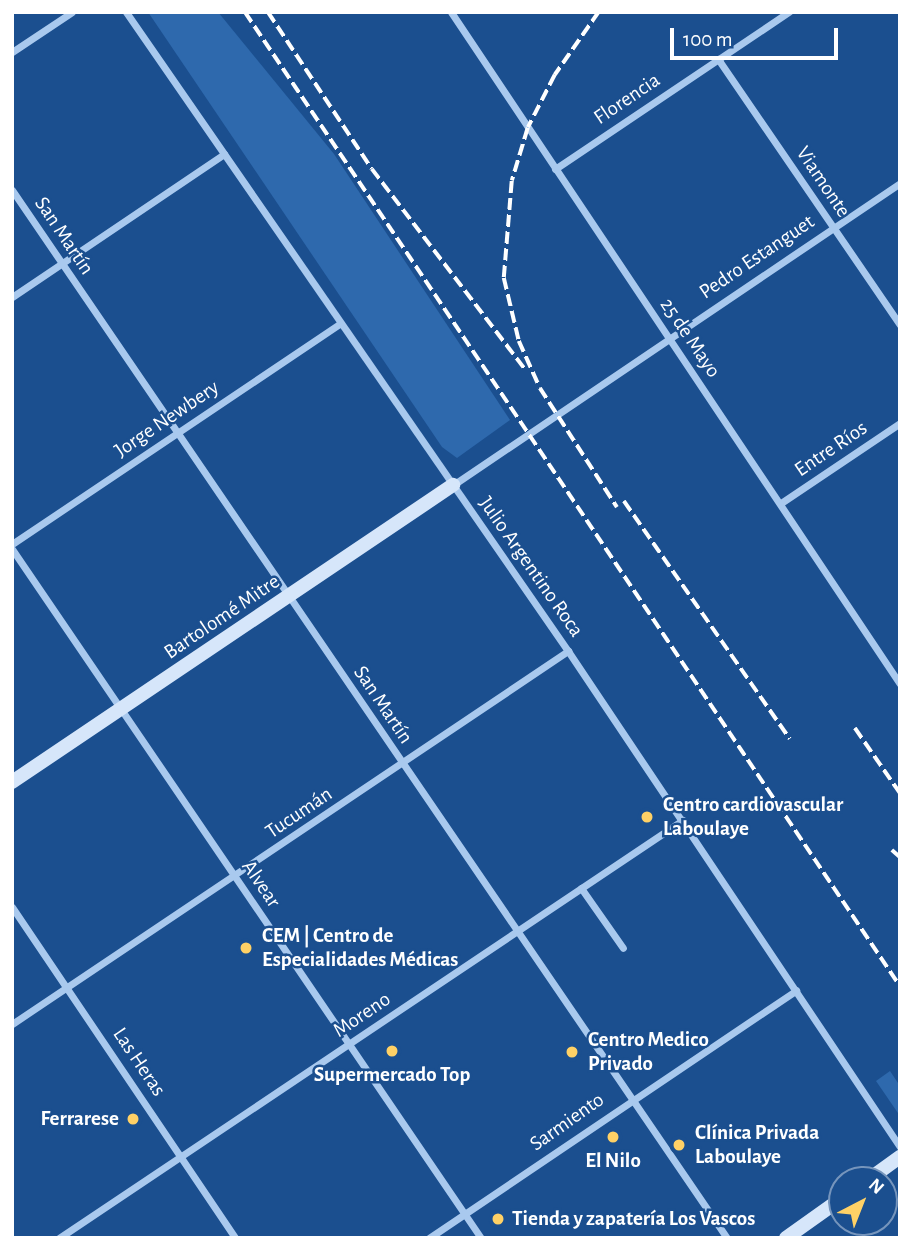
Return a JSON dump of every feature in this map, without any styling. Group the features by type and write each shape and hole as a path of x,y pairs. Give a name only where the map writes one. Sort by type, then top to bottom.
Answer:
{"main road":[{"name":"Bartolomé Mitre","path":"12,782 453,485"},
{"path":"786,1238 828,1208"}],"street":[{"path":"12,52 72,12"},
{"name":"Julio Argentino Roca","path":"126,12 568,651 900,1147"},
{"name":"25 de Mayo","path":"451,12 900,684"},
{"name":"Florencia","path":"555,169 789,12"},
{"name":"Viamonte","path":"718,59 900,325"},
{"path":"12,297 224,154"},
{"name":"Pedro Estanguet","path":"453,485 668,335 900,183"},
{"name":"San Martín","path":"12,190 290,596 516,933 727,1238"},
{"name":"Jorge Newbery","path":"12,546 341,323"},
{"name":"Entre Ríos","path":"781,503 900,423"},
{"name":"Alvear","path":"12,546 120,710 481,1238"},
{"name":"Tucumán","path":"12,1024 235,878 568,651"},
{"path":"891,671 900,665"},
{"name":"Moreno","path":"59,1238 183,1158 683,820"},
{"path":"580,888 623,948"},
{"name":"Las Heras","path":"12,907 235,1238"},
{"name":"Sarmiento","path":"429,1238 796,990"}],"shaded area":[{"path":"148,12 218,12 334,154 510,420 457,458 442,447"},
{"path":"890,1071 900,1086 900,1116 876,1081"}],"railway":[{"path":"245,12 900,986"},
{"path":"268,12 372,169 525,369"},
{"path":"599,12 555,75 528,128 512,181 504,278 519,341 540,388 617,507"},
{"path":"624,501 790,739"},
{"path":"855,728 900,793"},
{"path":"892,850 900,857"}],"place":[{"name":"Centro cardiovascular Laboulaye","path":"647,817"},
{"name":"CEM | Centro de Especialidades Médicas","path":"246,948"},
{"name":"Supermercado Top","path":"392,1051"},
{"name":"Centro Medico Privado","path":"572,1052"},
{"name":"Ferrarese","path":"133,1119"},
{"name":"El Nilo","path":"613,1137"},
{"name":"Clínica Privada Laboulaye","path":"679,1145"},
{"name":"Tienda y zapatería Los Vascos","path":"498,1219"}]}
